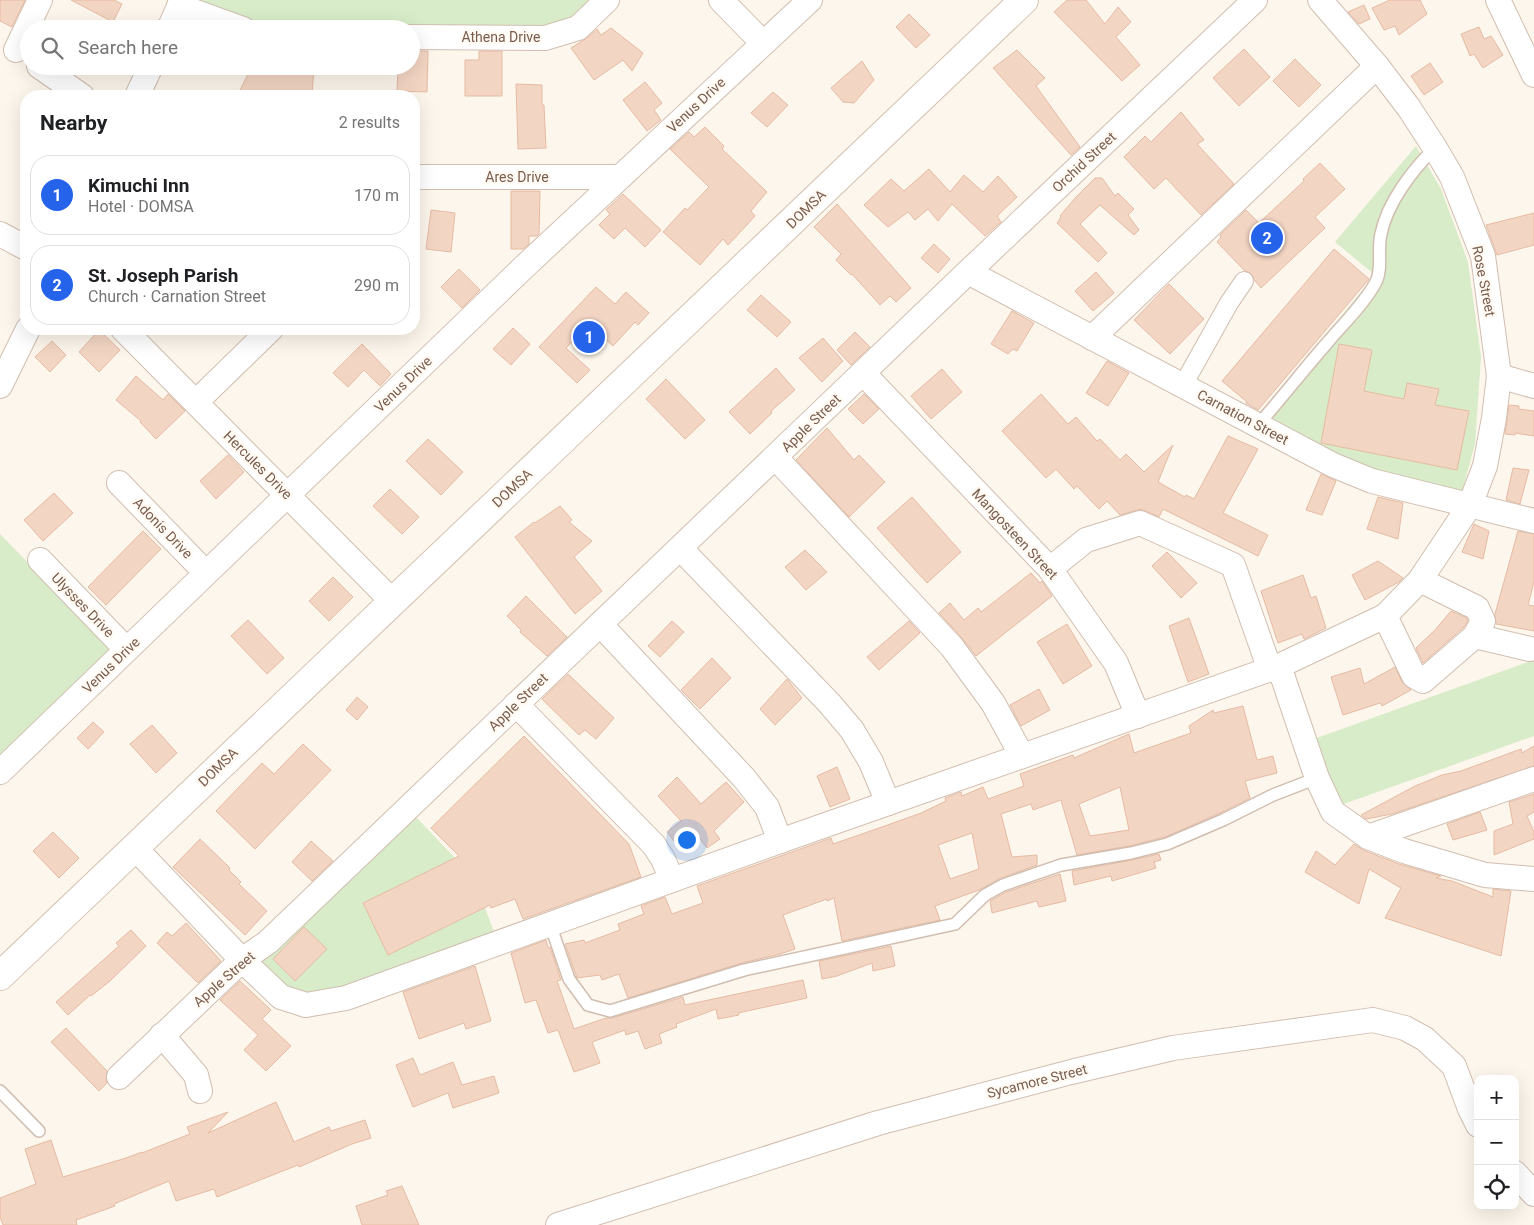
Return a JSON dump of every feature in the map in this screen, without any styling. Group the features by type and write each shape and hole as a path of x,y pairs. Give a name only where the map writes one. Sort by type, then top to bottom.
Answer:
{"main road":[{"name":"DOMSA","path":"0,976 1024,0"}],"street":[{"path":"30,20 40,0"},
{"name":"Athena Drive","path":"420,37 545,38 578,28 608,0"},
{"path":"721,0 763,43"},
{"name":"Venus Drive","path":"0,772 619,176 810,0"},
{"name":"Orchid Street","path":"914,324 1255,0"},
{"name":"Rose Street","path":"1320,0 1377,66 1409,108 1452,177 1482,256 1499,376 1494,418 1485,466 1470,506 1425,572 1385,616"},
{"path":"1498,0 1534,75"},
{"path":"173,20 181,3 222,20"},
{"path":"1092,338 1377,66"},
{"path":"52,75 73,90"},
{"path":"140,90 147,75"},
{"name":"Ares Drive","path":"420,177 619,176"},
{"path":"0,234 20,245"},
{"name":"Carnation Street","path":"968,272 1333,465 1372,481 1534,521"},
{"path":"1183,385 1207,339 1244,281"},
{"name":"Apple Street","path":"120,1077 242,960 268,942 914,324"},
{"path":"0,386 25,335"},
{"name":"Hercules Drive","path":"129,335 392,601"},
{"path":"196,402 265,335"},
{"name":"Mangosteen Street","path":"863,373 1050,569 1116,663 1138,716"},
{"path":"1499,376 1534,386"},
{"path":"775,458 952,647 994,703 1022,756"},
{"name":"Adonis Drive","path":"119,483 206,573"},
{"path":"1050,569 1086,540 1140,523 1233,564 1317,778 1333,812 1368,837 1404,851 1485,874 1534,879"},
{"path":"680,548 830,704 852,730 871,762 888,803"},
{"name":"Ulysses Drive","path":"40,560 126,649"},
{"path":"134,847 281,998 306,1005 346,998 780,841 1274,668 1385,616 1414,676 1423,681 1476,636 1484,621 1477,608 1425,572"},
{"path":"600,624 744,778 768,808 780,841"},
{"path":"1476,636 1530,649"},
{"path":"516,704 654,845 672,880"},
{"path":"1368,837 1534,779"},
{"name":"Sycamore Street","path":"558,1225 878,1123 1071,1072 1173,1048 1373,1020 1405,1028 1425,1039 1454,1066 1476,1120"},
{"path":"162,1035 196,1074 200,1091"},
{"path":"1519,1177 1534,1194"}],"lane":[{"path":"1257,426 1358,307 1376,282 1380,268 1381,234 1386,216 1403,187 1421,162 1435,148"},
{"path":"550,924 569,979 588,1005 610,1011 763,965 955,924 984,895 1003,885 1061,865 1132,853 1167,844 1223,820 1273,795 1317,778"},
{"path":"0,1091 39,1131"}],"green space":[{"path":"194,0 592,0 574,17 544,27 420,26 420,20 250,20"},
{"path":"1416,146 1441,189 1468,262 1481,357 1475,444 1462,492 1375,471 1316,446 1258,417 1375,275 1335,242"},
{"path":"0,534 116,653 0,763"},
{"path":"1534,660 1534,736 1341,805 1326,773 1314,739"},
{"path":"415,816 473,877 495,934 343,989 304,994 285,988 258,963"}],"building":[{"path":"0,0 25,0 12,27 0,21"},
{"path":"71,0 114,0 122,4 114,20 109,20"},
{"path":"1067,0 1086,0 1105,24 1118,7 1131,22 1116,37 1140,65 1122,81 1054,12"},
{"path":"1390,0 1420,0 1427,14 1399,35 1395,26 1384,30 1372,8"},
{"path":"1364,5 1370,19 1359,24 1348,12"},
{"path":"909,14 930,35 916,48 896,27"},
{"path":"1479,27 1484,39 1491,36 1503,55 1483,68 1474,54 1470,56 1461,34"},
{"path":"611,28 643,53 632,71 623,60 594,80 571,48 597,29 601,35"},
{"path":"1244,49 1270,77 1239,106 1213,78"},
{"path":"1017,50 1045,78 1036,86 1080,147 1071,155 993,68"},
{"path":"420,51 428,51 427,92 420,92 420,90 397,90 398,75 420,75"},
{"path":"479,51 502,51 502,96 465,96 465,60 479,60"},
{"path":"1295,59 1321,85 1299,107 1273,81"},
{"path":"862,61 874,80 854,103 843,102 831,88"},
{"path":"1430,63 1443,82 1424,95 1411,76"},
{"path":"248,75 313,75 312,90 240,90"},
{"path":"645,82 662,103 654,110 661,120 647,131 623,100"},
{"path":"516,84 542,85 546,148 518,149"},
{"path":"773,92 788,105 767,127 751,113"},
{"path":"1181,112 1204,140 1197,144 1234,184 1201,215 1166,178 1154,189 1124,157 1145,136 1151,142"},
{"path":"705,127 724,146 722,149 767,192 751,211 755,216 746,226 728,245 723,239 700,265 663,232 685,208 687,210 709,187 670,149 689,132 694,137"},
{"path":"1320,163 1345,189 1315,217 1325,228 1261,288 1250,273 1244,270 1217,242 1221,237 1220,235 1246,210 1259,223 1304,181 1303,179"},
{"path":"929,169 950,192 964,175 983,192 998,176 1017,197 997,216 1001,222 985,236 952,204 938,221 928,209 915,220 908,212 888,227 864,205 891,179 904,191"},
{"path":"1095,178 1102,178 1115,196 1118,193 1134,209 1128,215 1139,230 1134,235 1100,205 1080,224 1107,253 1098,262 1057,223 1060,216 1076,197"},
{"path":"511,191 540,191 539,234 537,236 529,236 529,244 523,249 511,249"},
{"path":"623,194 661,230 645,247 625,228 614,239 599,225 610,214 606,210"},
{"path":"837,204 911,288 896,302 890,296 880,305 852,274 836,260 841,254 814,227"},
{"path":"431,210 455,213 451,252 426,249"},
{"path":"1534,213 1534,245 1497,255 1486,225"},
{"path":"934,244 950,259 938,273 921,258"},
{"path":"1334,249 1369,279 1258,410 1246,403 1222,381"},
{"path":"459,269 480,290 462,308 441,287"},
{"path":"1096,272 1114,293 1093,311 1075,291"},
{"path":"1169,284 1204,319 1170,354 1134,320"},
{"path":"596,287 615,304 626,292 649,313 638,325 635,322 613,346 589,324 566,348 590,370 577,383 539,347"},
{"path":"761,295 791,322 777,337 747,310"},
{"path":"1012,311 1034,323 1017,351 1013,349 1008,354 991,344"},
{"path":"513,328 530,344 511,365 493,349"},
{"path":"855,332 870,347 851,365 837,350"},
{"path":"94,335 104,335 120,350 99,372 79,352"},
{"path":"823,338 843,361 822,382 799,358"},
{"path":"52,341 66,355 50,372 35,357"},
{"path":"362,344 391,374 380,386 364,370 348,387 333,373"},
{"path":"1339,344 1372,350 1364,391 1404,399 1407,383 1439,389 1435,405 1469,411 1457,470 1321,443"},
{"path":"1107,361 1129,373 1108,406 1086,393"},
{"path":"776,368 795,390 771,411 772,413 750,434 729,412"},
{"path":"942,369 962,392 931,419 911,396"},
{"path":"136,376 163,400 168,394 185,411 156,439 141,421 116,400"},
{"path":"666,379 705,420 685,439 646,399"},
{"path":"864,394 879,409 863,424 848,409"},
{"path":"1041,394 1068,424 1076,417 1097,441 1100,439 1120,460 1126,454 1144,472 1173,445 1158,482 1185,497 1186,495 1194,499 1228,436 1258,449 1223,513 1268,535 1258,556 1163,509 1159,517 1141,509 1120,515 1107,501 1099,509 1077,486 1074,489 1056,469 1046,478 1002,431"},
{"path":"1509,405 1519,406 1519,409 1534,411 1534,436 1515,433 1515,435 1505,434"},
{"path":"827,428 854,460 859,455 885,482 849,517 796,460"},
{"path":"428,439 463,472 441,495 406,461"},
{"path":"228,455 244,472 216,499 200,481"},
{"path":"1513,468 1529,470 1520,504 1506,500"},
{"path":"1321,474 1336,481 1322,515 1306,510"},
{"path":"390,489 419,517 402,534 373,506"},
{"path":"54,493 73,513 43,541 24,520"},
{"path":"912,497 961,552 927,583 877,528"},
{"path":"1378,497 1403,503 1398,539 1367,529"},
{"path":"560,506 572,520 569,522 592,541 574,557 602,591 575,614 515,537 534,522"},
{"path":"1474,524 1489,531 1483,559 1462,552"},
{"path":"143,531 161,549 106,605 88,587"},
{"path":"1518,531 1534,534 1534,582 1528,605 1534,606 1534,631 1496,624 1495,614"},
{"path":"805,550 827,572 806,590 785,567"},
{"path":"1167,552 1197,583 1181,598 1152,566"},
{"path":"1378,561 1403,578 1365,600 1352,575"},
{"path":"1031,573 1040,583 1042,581 1052,596 976,656 939,613 950,603 964,620 978,608 981,612"},
{"path":"1303,575 1311,598 1316,596 1326,628 1304,639 1302,634 1278,643 1261,591"},
{"path":"333,577 353,597 329,621 309,601"},
{"path":"526,596 567,637 547,656 520,632 521,630 507,616"},
{"path":"1451,611 1467,618 1468,621 1464,627 1423,663 1416,648"},
{"path":"1189,618 1209,674 1188,682 1169,626"},
{"path":"248,620 284,658 267,674 231,636"},
{"path":"672,621 684,632 660,657 648,646"},
{"path":"909,621 920,633 879,670 867,657"},
{"path":"1067,624 1092,666 1063,684 1037,642"},
{"path":"712,658 731,678 700,709 681,690"},
{"path":"1395,667 1402,682 1411,690 1382,706 1380,703 1343,715 1331,677 1360,668 1364,684"},
{"path":"568,674 614,718 596,739 585,730 579,735 542,699"},
{"path":"787,679 802,698 775,725 760,709"},
{"path":"1039,689 1050,710 1021,726 1010,705"},
{"path":"357,697 368,707 357,720 346,710"},
{"path":"1243,706 1257,760 1273,756 1277,773 1245,781 1250,798 1165,837 1129,846 1077,855 1061,800 1033,810 1031,804 1001,814 1012,857 1037,855 1037,865 1001,878 979,890 935,906 940,920 842,941 834,898 827,901 827,899 783,915 795,949 780,954 742,963 628,998 619,974 602,980 600,975 577,978 565,944 584,940 585,943 620,930 618,924 644,914 641,906 665,897 672,914 703,903 697,886 831,838 833,844 882,827 921,813 946,801 945,798 961,792 962,796 983,787 988,799 1024,786 1020,774 1073,755 1074,758 1129,734 1134,753 1191,733 1189,726 1213,710 1214,713","holes":["1120,787 1129,830 1090,836 1079,804","972,833 979,869 950,879 938,845"]},
{"path":"93,722 104,732 88,749 77,738"},
{"path":"152,725 177,753 156,773 130,744"},
{"path":"524,736 629,844 641,877 523,919 515,899 491,908 490,905 388,955 363,903 459,856 431,828"},
{"path":"303,744 331,770 255,849 216,811 262,763 274,774"},
{"path":"1534,746 1534,766 1392,814 1366,819 1361,815 1415,786 1442,775 1461,771 1521,749 1522,753"},
{"path":"837,767 850,799 830,807 817,776"},
{"path":"677,777 701,804 726,782 744,802 714,831 720,839 707,848 698,836 681,850 667,832 681,821 658,796"},
{"path":"1534,794 1534,812 1527,816 1534,832 1534,839 1494,855 1494,831 1513,824 1509,802"},
{"path":"1480,812 1487,830 1453,840 1447,824"},
{"path":"53,832 79,858 59,878 33,851"},
{"path":"200,839 230,868 229,870 241,882 239,884 267,911 245,935 173,867"},
{"path":"311,841 333,861 312,881 292,862"},
{"path":"1354,844 1363,850 1399,864 1441,876 1436,878 1452,881 1493,897 1493,889 1511,891 1501,956 1385,918 1401,888 1369,869 1359,904 1305,872 1316,851 1335,865"},
{"path":"1159,854 1161,860 1154,862 1156,868 1112,881 1111,876 1074,885 1072,871"},
{"path":"1060,874 1066,901 1039,907 1037,901 992,913 990,901 1006,892"},
{"path":"186,923 221,961 198,983 157,943 167,932 172,936"},
{"path":"304,927 327,949 295,981 273,959"},
{"path":"131,930 146,946 110,981 90,995 68,1015 56,1002 119,946 116,943"},
{"path":"546,940 561,980 557,981 574,1029 606,1018 612,1018 683,997 685,1005 803,980 807,998 718,1019 716,1009 676,1024 677,1027 659,1034 662,1043 645,1049 638,1031 626,1035 625,1030 592,1042 600,1063 574,1072 558,1030 548,1033 536,1000 525,1003 511,953"},
{"path":"891,946 895,966 873,971 872,963 837,976 822,979 819,961"},
{"path":"475,966 491,1021 466,1029 464,1023 419,1039 403,992"},
{"path":"240,981 271,1010 262,1019 291,1046 266,1071 244,1050 258,1035 220,1000"},
{"path":"66,1028 107,1071 107,1083 99,1091 51,1042"},
{"path":"413,1058 420,1075 453,1062 462,1085 494,1076 499,1093 453,1108 448,1093 413,1107 396,1065"},
{"path":"276,1102 294,1142 329,1127 331,1131 365,1120 371,1138 217,1197 214,1189 176,1201 169,1181 114,1204 115,1206 76,1220 77,1225 3,1225 0,1217 0,1198 36,1184 25,1149 51,1140 63,1177 142,1153 190,1134 187,1127 228,1112 208,1133"},
{"path":"402,1186 419,1225 362,1225 356,1206 388,1195 386,1191"}],"place":[{"name":"St. Joseph Parish","path":"1267,238"},
{"name":"Kimuchi Inn","path":"589,337"}]}
